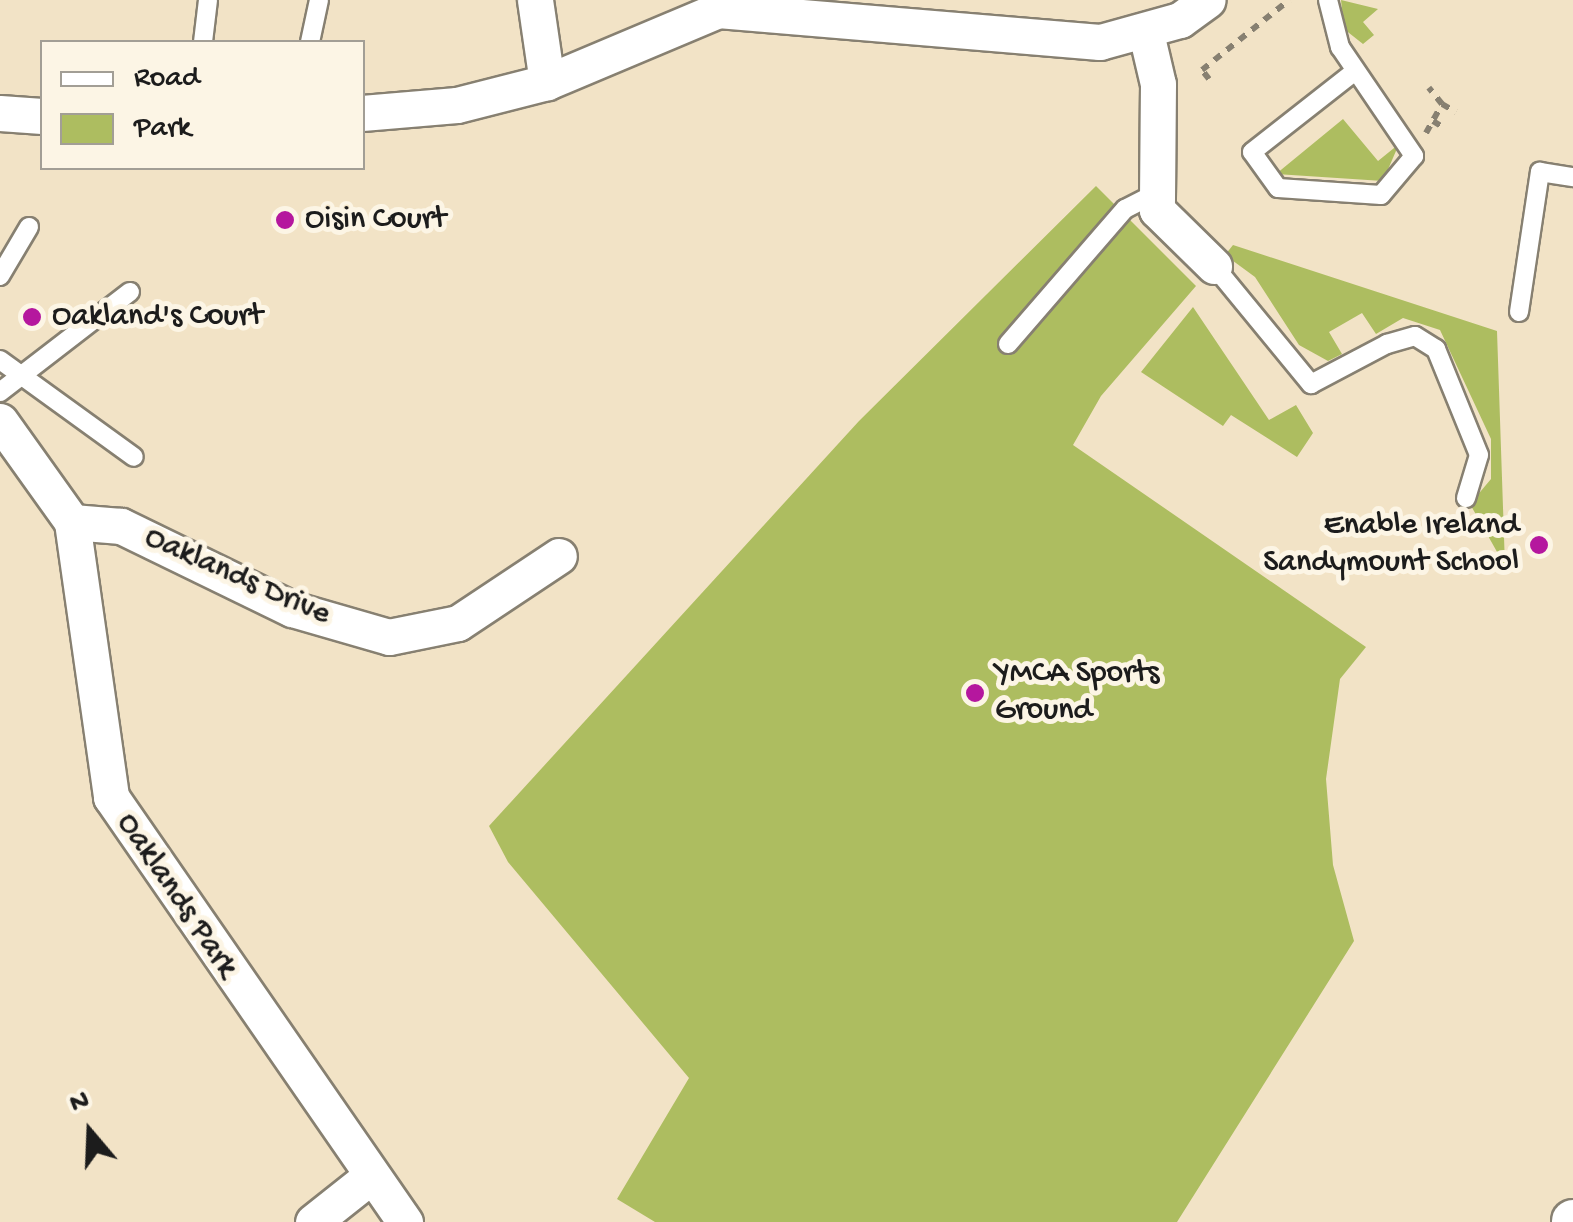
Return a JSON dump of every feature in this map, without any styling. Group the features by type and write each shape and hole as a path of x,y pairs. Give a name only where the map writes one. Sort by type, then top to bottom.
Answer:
{"street":[{"path":"535,0 547,82"},
{"path":"365,113 457,105 547,82 718,10 1100,42 1146,33 1208,0"},
{"path":"1146,33 1158,84 1154,194 1157,210 1214,266"},
{"path":"0,113 40,116"},
{"name":"Oaklands Park","path":"0,421 72,522 111,796 406,1222"},
{"name":"Oaklands Drive","path":"72,522 122,526 292,609 389,637 458,623 559,556"},
{"path":"313,1222 372,1176"}],"lane":[{"path":"202,40 208,0"},
{"path":"310,40 318,0"},
{"path":"1328,0 1326,19 1354,72 1414,156 1381,194 1278,188 1252,152 1354,72"},
{"path":"1518,312 1540,172 1573,177"},
{"path":"1008,344 1126,209 1154,194"},
{"path":"0,276 29,227"},
{"path":"1214,266 1312,384 1401,340 1416,336 1436,350 1479,454 1466,498"},
{"path":"0,392 130,292"},
{"path":"0,360 18,377 134,456"}],"path":[{"path":"1209,80 1202,70 1289,0"},
{"path":"1429,88 1442,104 1456,112"},
{"path":"1414,156 1442,104"},
{"path":"1433,121 1446,129"}],"green space":[{"path":"1341,0 1378,9 1363,22 1374,35 1363,44 1344,29"},
{"path":"1343,119 1378,161 1399,144 1383,181 1276,174"},
{"name":"YMCA Sports Ground","path":"1096,186 1196,286 1101,396 1073,445 1366,647 1340,679 1326,779 1333,865 1354,941 1177,1222 655,1222 617,1199 689,1078 508,862 489,826 859,421"},
{"path":"1233,245 1497,331 1505,566 1470,504 1491,479 1491,439 1440,330 1403,318 1376,334 1362,313 1329,332 1342,354 1328,361 1299,345 1255,277 1225,255"},
{"path":"1193,307 1269,420 1296,405 1313,433 1297,457 1231,415 1223,426 1141,372"}],"place":[{"name":"Oisin Court","path":"285,220"},
{"name":"Oakland's Court","path":"32,317"},
{"name":"Enable Ireland Sandymount School","path":"1539,545"},
{"name":"YMCA Sports Ground","path":"975,693"}]}
